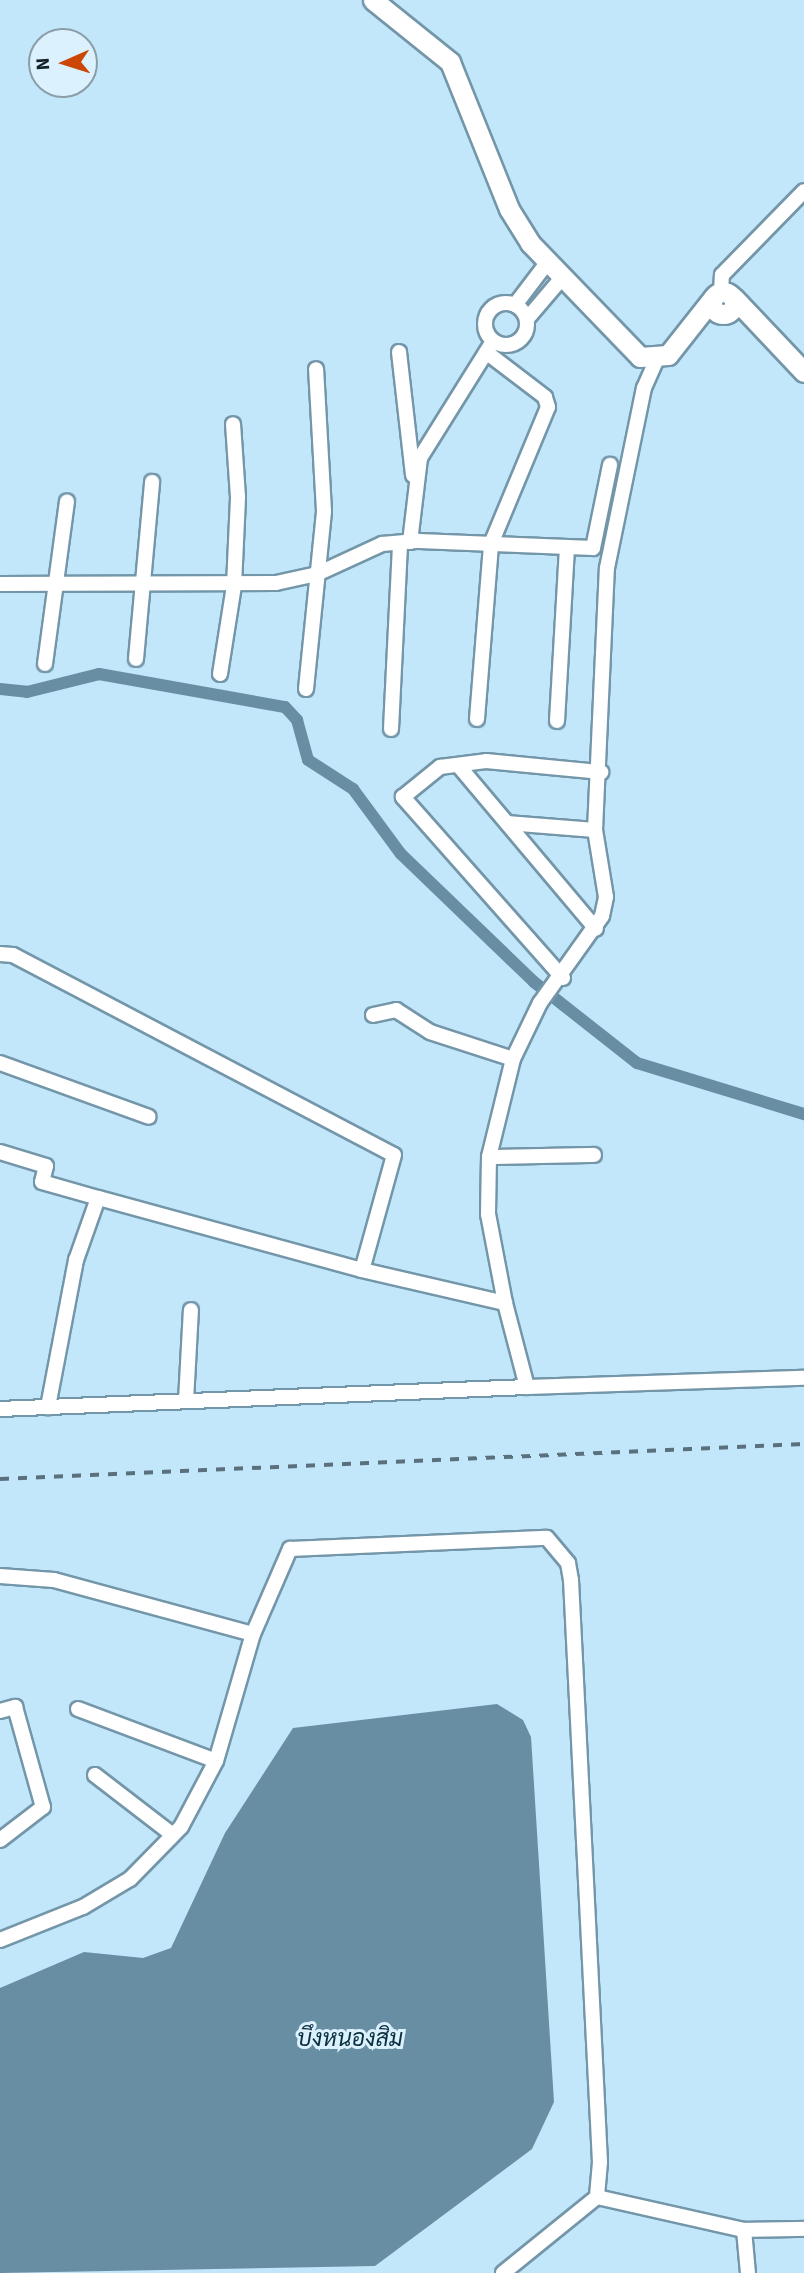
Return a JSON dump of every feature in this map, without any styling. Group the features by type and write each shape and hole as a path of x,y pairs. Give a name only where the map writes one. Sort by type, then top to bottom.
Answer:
{"main road":[{"path":"373,0 450,62 509,209 561,279 640,357 657,359 695,324 724,303 754,318 804,372"}],"street":[{"path":"724,303 722,275 804,191"},
{"path":"515,305 547,262"},
{"path":"391,729 405,543 429,440 489,346 518,342 527,319 561,279"},
{"path":"477,719 491,544 548,407 545,397 489,346 485,325 488,313 503,303 515,305 527,319"},
{"path":"399,352 415,491"},
{"path":"527,1387 505,1303 489,1224 489,1157 513,1059 544,998 560,981 596,929 606,897 595,830 601,772 607,568 644,388 657,359"},
{"path":"306,689 324,511 316,369"},
{"path":"220,674 234,586 239,497 233,424"},
{"path":"0,584 147,582 234,586 317,574 382,544 593,548 610,465"},
{"path":"136,659 147,582 152,482"},
{"path":"46,664 67,501"},
{"path":"557,721 567,547"},
{"path":"560,981 403,797 440,767 486,761 601,772"},
{"path":"458,765 596,929"},
{"path":"507,823 595,830"},
{"path":"0,954 13,954 394,1155 362,1270"},
{"path":"373,1015 396,1010 430,1032 513,1059"},
{"path":"0,1063 149,1117"},
{"path":"0,1152 46,1166 43,1182 362,1270 505,1303"},
{"path":"489,1157 594,1155"},
{"path":"48,1407 76,1260 98,1198"},
{"path":"186,1401 191,1310"},
{"path":"0,1409 804,1378"},
{"path":"0,1940 83,1907 131,1879 173,1835 216,1761 253,1634 290,1549 547,1538 568,1563 600,2162 597,2197 503,2273"},
{"path":"0,1576 54,1580 253,1634"},
{"path":"0,1712 15,1707 43,1807 0,1839"},
{"path":"78,1709 216,1761"},
{"path":"95,1775 173,1835"},
{"path":"597,2197 744,2230 804,2229"},
{"path":"744,2230 748,2273"}],"water":[{"name":"บึงหนองสิม","path":"497,1704 523,1720 531,1737 554,2102 532,2149 375,2266 0,2273 0,1988 84,1952 143,1958 171,1948 225,1833 293,1728"}],"waterway":[{"path":"0,689 27,692 99,674 285,707 297,720 308,760 353,789 401,854 534,982 637,1063 804,1114"}],"railway":[{"path":"0,1479 804,1444"}]}
